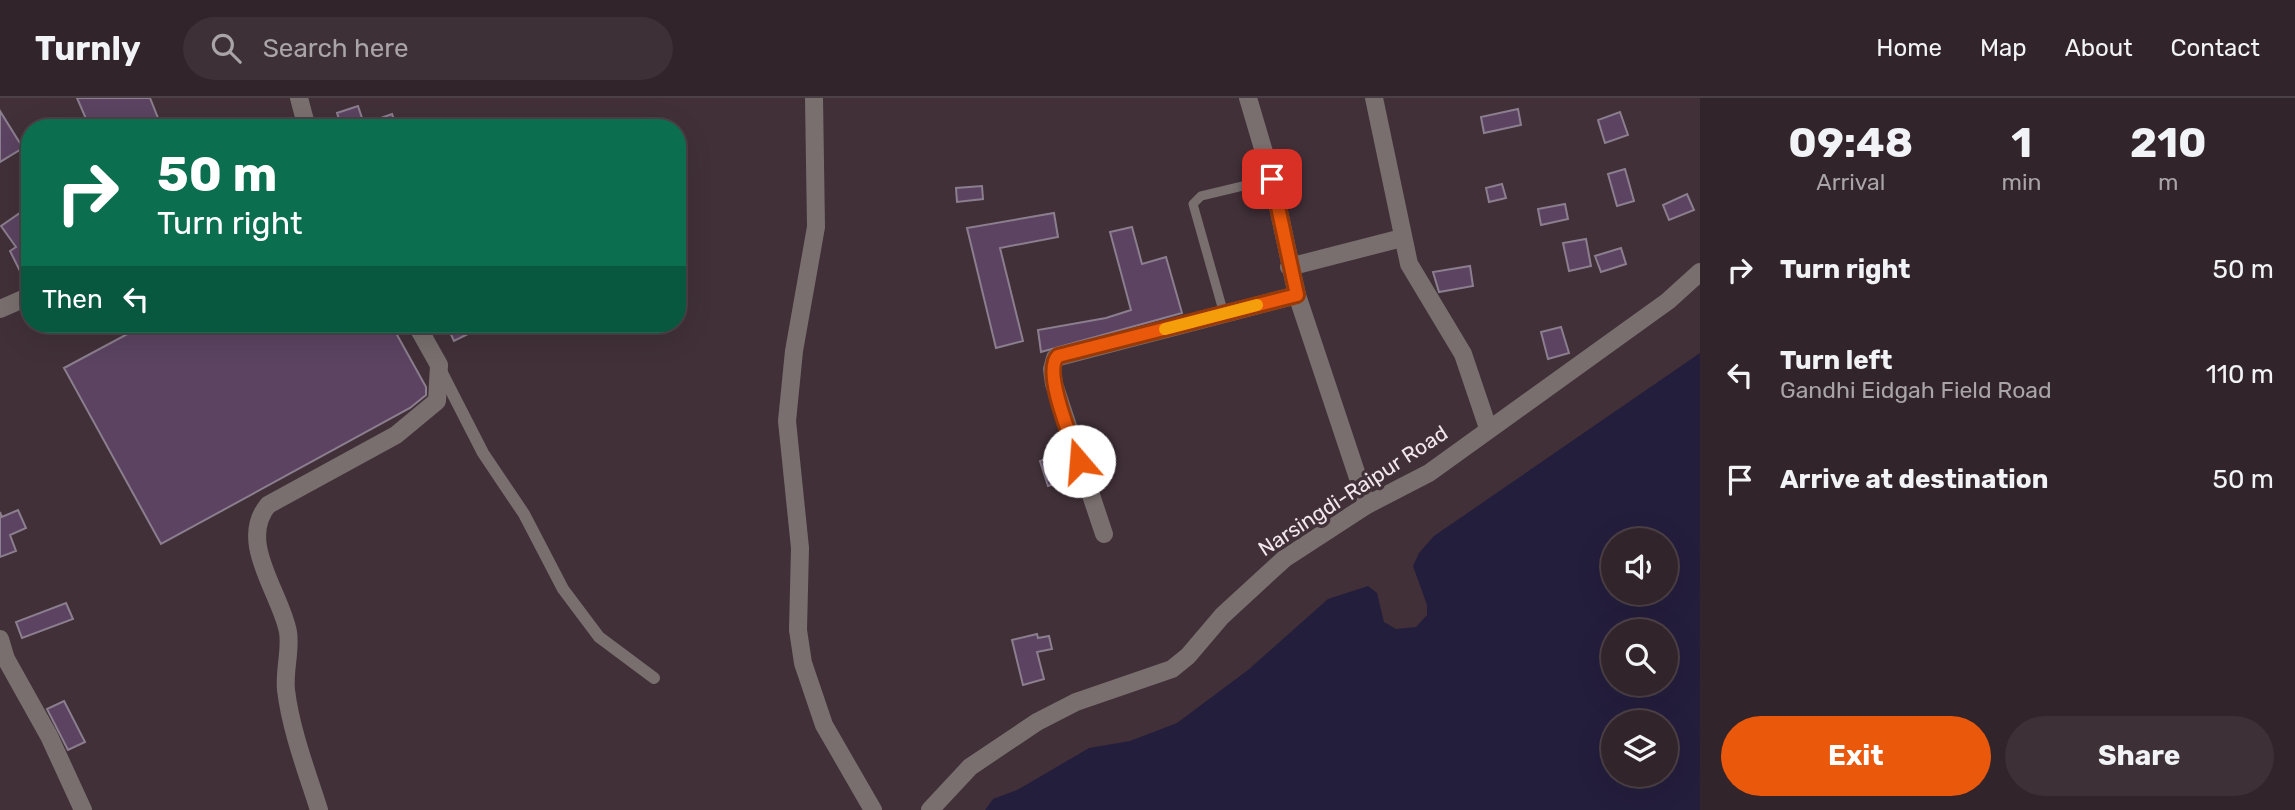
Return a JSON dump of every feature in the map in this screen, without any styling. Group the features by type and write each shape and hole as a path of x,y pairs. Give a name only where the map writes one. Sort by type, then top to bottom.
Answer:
{"street":[{"path":"299,98 305,119"},
{"path":"814,98 816,227 794,351 787,421 800,548 799,645 824,725 873,810"},
{"path":"1248,98 1272,179 1297,295 1367,505"},
{"path":"1374,98 1402,238 1413,275 1454,336 1467,361 1488,428"},
{"path":"1289,267 1402,238"},
{"name":"Narsingdi-Raipur Road","path":"930,810 970,767 1037,722 1076,702 1172,669 1188,656 1222,616 1284,558 1367,505 1429,473 1668,301 1700,272"},
{"path":"1104,534 1054,384 1052,369 1055,358 1297,295"},
{"path":"0,309 21,300"},
{"path":"420,333 484,453 524,514 563,589 599,637 654,678"},
{"path":"319,810 287,695 284,669 288,631 258,548 259,515 268,505 396,435 423,413 437,401 439,365"},
{"path":"0,639 6,659 49,736 83,810"}],"lane":[{"path":"1224,314 1193,204 1201,196 1272,179"}],"shaded area":[{"path":"1700,353 1700,810 985,810 993,799 1019,789 1089,748 1130,741 1177,723 1248,670 1328,599 1368,586 1377,593 1384,622 1396,629 1416,627 1427,615 1427,605 1413,566 1419,553 1434,536"}],"building":[{"path":"77,98 150,98 158,118 156,119 86,119"},
{"path":"358,106 362,119 339,119 337,113"},
{"path":"1518,109 1521,125 1484,133 1481,117"},
{"path":"0,111 21,145 21,149 0,162"},
{"path":"1620,112 1628,135 1605,143 1598,120"},
{"path":"392,114 394,119 378,119"},
{"path":"1625,169 1634,201 1617,206 1608,174"},
{"path":"1502,184 1506,198 1489,202 1486,188"},
{"path":"982,186 983,199 957,202 956,188"},
{"path":"1687,194 1694,210 1669,220 1663,205"},
{"path":"1565,204 1568,219 1541,225 1538,209"},
{"path":"21,212 20,271 10,251 16,247 1,226"},
{"path":"1054,213 1058,237 1000,248 1023,341 996,348 967,228"},
{"path":"1132,227 1142,264 1166,257 1182,313 1041,352 1038,330 1106,318 1131,310 1110,232"},
{"path":"1586,239 1591,266 1569,271 1563,243"},
{"path":"1621,248 1626,264 1601,272 1595,256"},
{"path":"1470,266 1473,286 1439,292 1433,272"},
{"path":"1561,327 1569,353 1548,359 1541,332"},
{"path":"129,333 396,333 426,387 426,395 410,408 161,544 64,368"},
{"path":"450,333 470,333 454,341"},
{"path":"1059,454 1068,480 1048,486 1040,461"},
{"path":"18,510 26,528 10,535 16,551 0,557 0,512 2,517"},
{"path":"66,603 73,619 22,638 16,622"},
{"path":"1037,634 1038,638 1049,636 1052,649 1037,652 1044,679 1023,685 1012,640"},
{"path":"64,701 85,742 68,750 47,709"}],"slow traffic":[{"path":"1165,329 1257,305"}],"route":[{"path":"1079,461 1054,384 1052,363 1055,358 1297,295 1272,179"}]}
